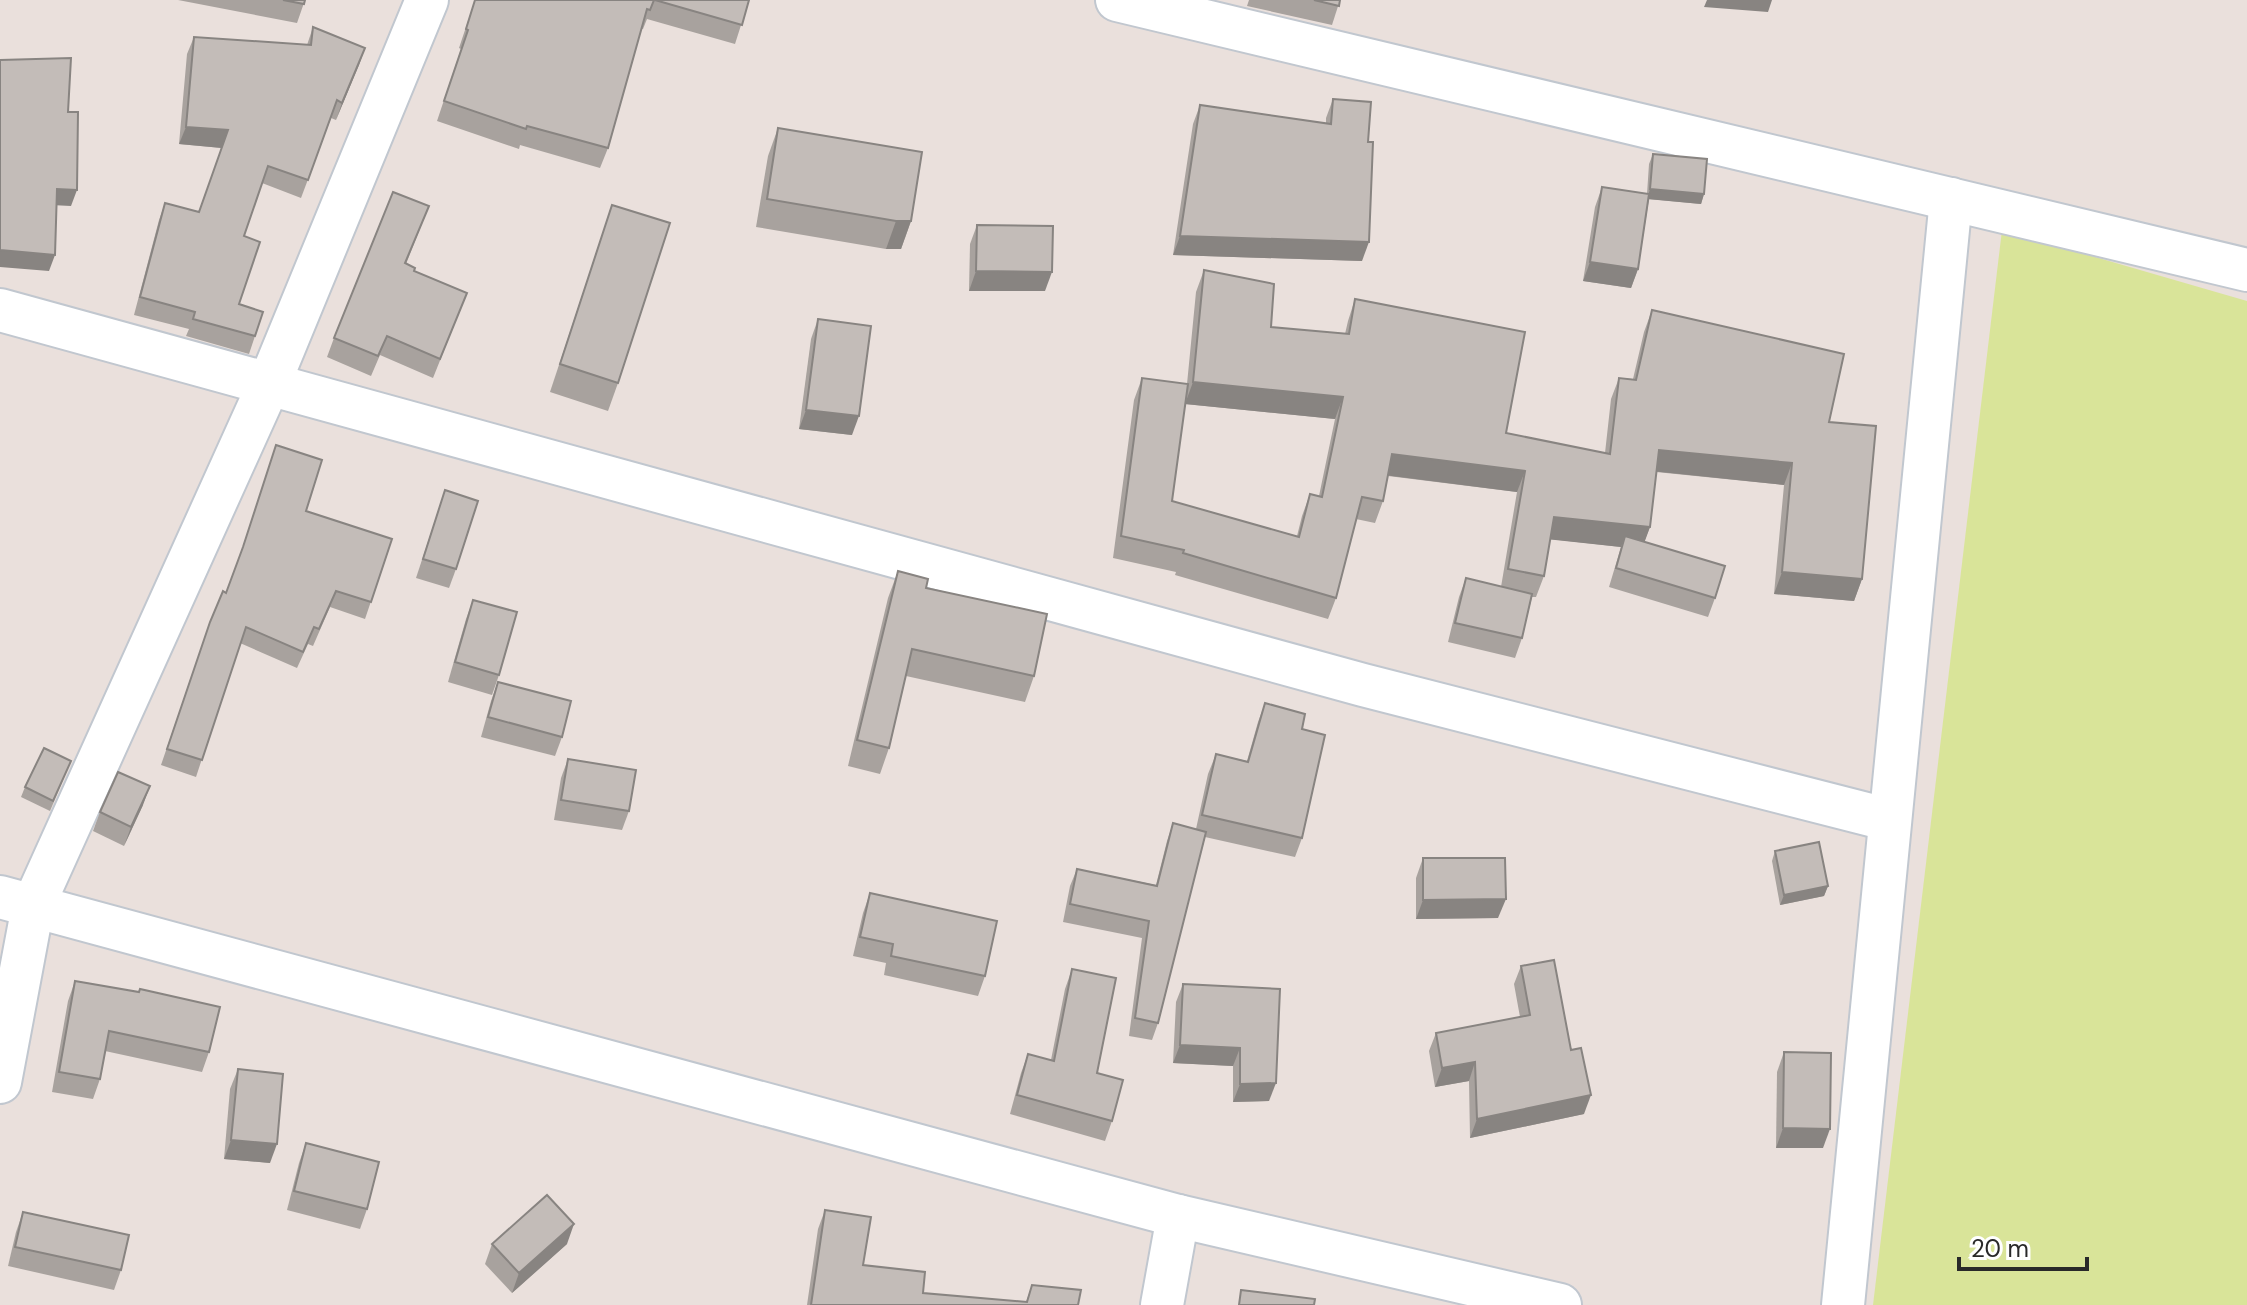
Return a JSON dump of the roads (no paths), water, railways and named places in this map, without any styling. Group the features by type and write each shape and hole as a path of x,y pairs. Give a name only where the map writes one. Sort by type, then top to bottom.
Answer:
{"street":[{"path":"0,1082 17,902 269,384 427,0"},
{"path":"1117,0 2247,270"},
{"path":"1843,1305 1951,199"},
{"path":"0,310 1363,685 1890,820"},
{"path":"17,902 1178,1216 1560,1305"},
{"path":"1162,1305 1178,1216"}]}
